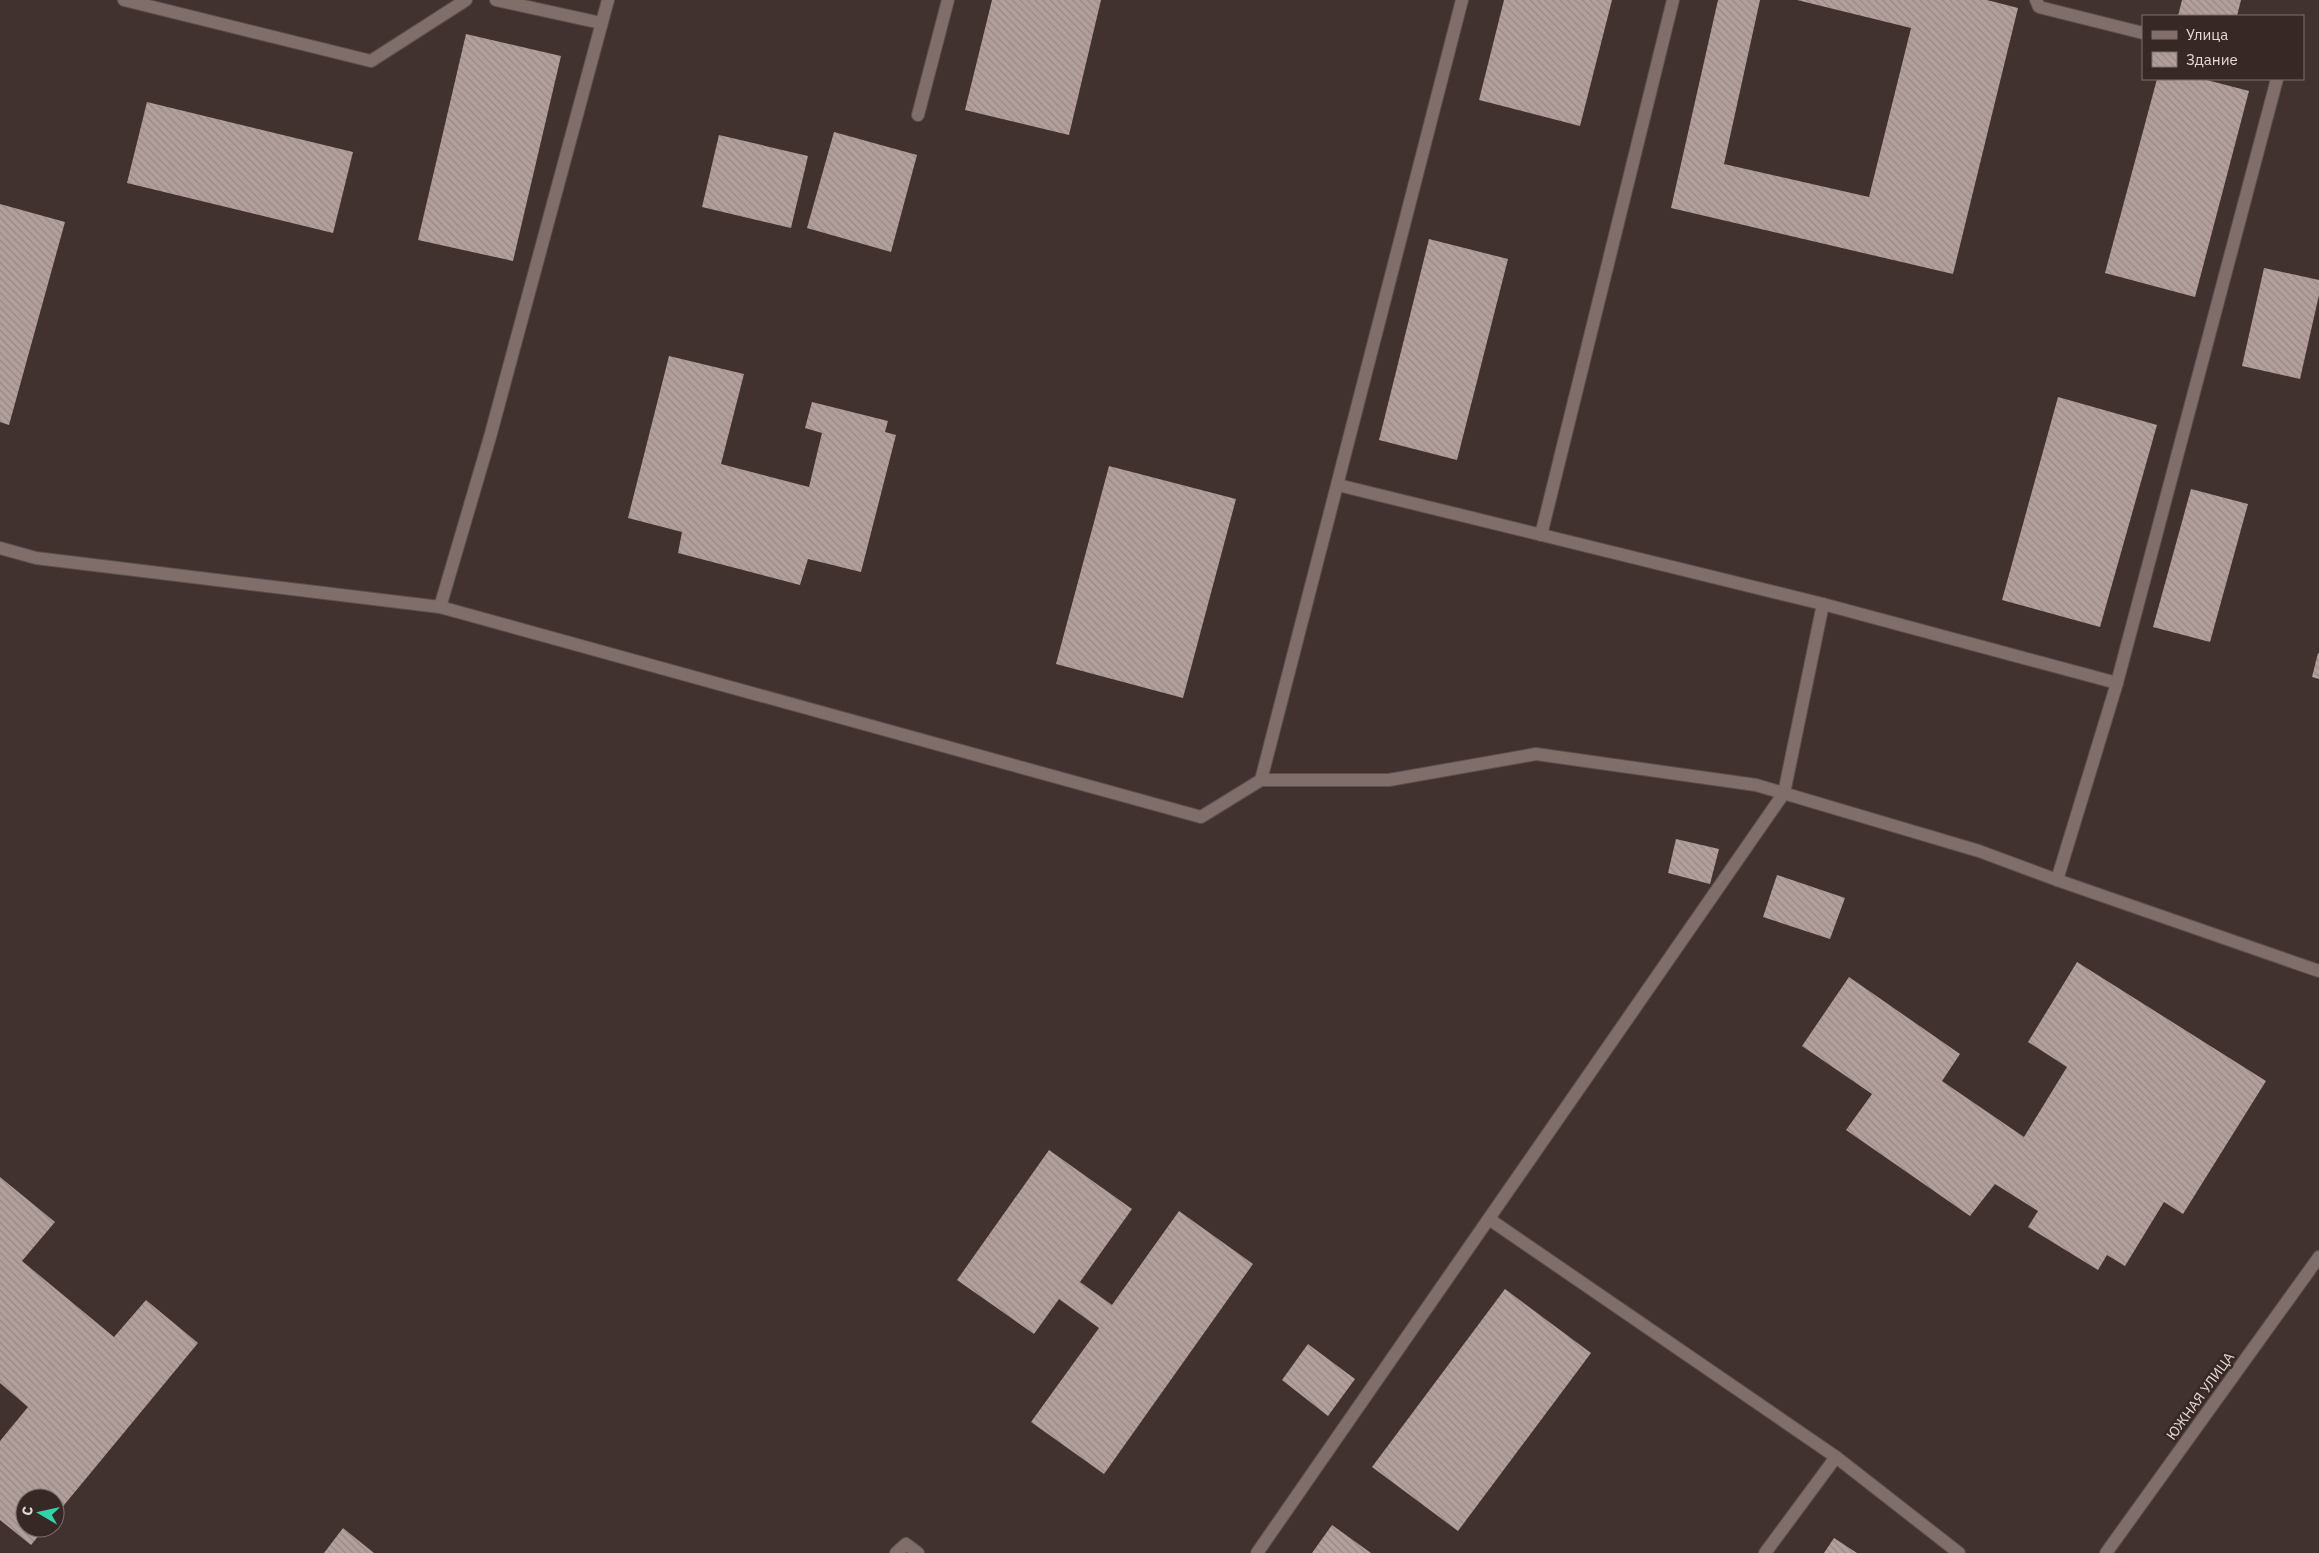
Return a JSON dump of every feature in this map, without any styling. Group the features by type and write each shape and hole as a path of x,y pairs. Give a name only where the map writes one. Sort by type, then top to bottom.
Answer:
{"main road":[{"path":"124,0 156,4 371,61 466,0"},
{"path":"496,0 601,23"},
{"path":"440,607 490,437 608,0"},
{"path":"918,115 948,0"},
{"path":"1262,780 1462,0"},
{"path":"1541,535 1673,0"},
{"path":"2036,0 2039,7 2142,33"},
{"path":"2057,880 2117,682 2277,80"},
{"path":"1338,485 1823,604 2117,682"},
{"path":"0,548 36,558 440,607 1201,817 1262,780 1389,780 1536,754 1756,785 1979,851 2319,971"},
{"path":"1257,1553 1784,793 1823,604"},
{"path":"1489,1219 1836,1458 1959,1553"},
{"name":"ЮЖНАЯ УЛИЦА","path":"2106,1553 2319,1257"},
{"path":"1765,1553 1836,1458"},
{"path":"896,1553 906,1544 918,1553"}],"building":[{"path":"992,0 1101,0 1069,135 965,110"},
{"path":"1504,0 1612,0 1580,126 1479,100"},
{"path":"1718,0 1760,0 1724,164 1869,197 1911,28 1797,0 1987,0 2018,8 1953,274 1671,208"},
{"path":"2182,0 2241,0 2237,15 2178,15"},
{"path":"466,34 561,56 513,261 418,240"},
{"path":"2157,80 2207,80 2249,91 2195,297 2105,273"},
{"path":"147,102 353,152 333,233 127,183"},
{"path":"834,132 917,155 891,252 807,228"},
{"path":"719,135 808,156 791,228 702,207"},
{"path":"0,204 65,222 9,425 0,422"},
{"path":"1429,239 1508,259 1457,460 1379,440"},
{"path":"2264,268 2319,280 2319,295 2300,379 2242,366"},
{"path":"669,356 744,374 721,464 809,487 822,433 805,428 812,402 888,421 885,432 896,435 861,572 808,559 800,585 678,553 682,532 628,518"},
{"path":"2058,397 2157,425 2100,627 2002,600"},
{"path":"1109,466 1236,499 1183,698 1056,664"},
{"path":"2191,489 2248,504 2210,642 2153,627"},
{"path":"2319,653 2319,679 2312,677"},
{"path":"1676,839 1719,849 1710,884 1668,873"},
{"path":"1777,875 1845,898 1830,939 1763,917"},
{"path":"2077,962 2266,1081 2183,1214 2164,1202 2125,1266 2107,1255 2098,1270 2028,1227 2038,1211 1995,1184 1970,1216 1846,1130 1872,1094 1802,1046 1849,977 1960,1054 1942,1081 2024,1137 2067,1067 2028,1042"},
{"path":"1049,1150 1132,1209 1080,1282 1112,1305 1179,1211 1253,1264 1104,1474 1031,1422 1099,1328 1059,1299 1034,1334 957,1280"},
{"path":"0,1177 55,1222 22,1261 114,1337 146,1300 198,1343 65,1504 65,1488 15,1488 15,1532 0,1520 0,1441 28,1407 0,1383"},
{"path":"1505,1289 1591,1353 1458,1531 1372,1467"},
{"path":"1308,1344 1355,1379 1328,1416 1282,1380"},
{"path":"1332,1525 1371,1553 1312,1553"},
{"path":"343,1528 374,1553 324,1553"},
{"path":"22,1538 37,1538 31,1545"},
{"path":"1834,1538 1857,1553 1824,1553"}]}
